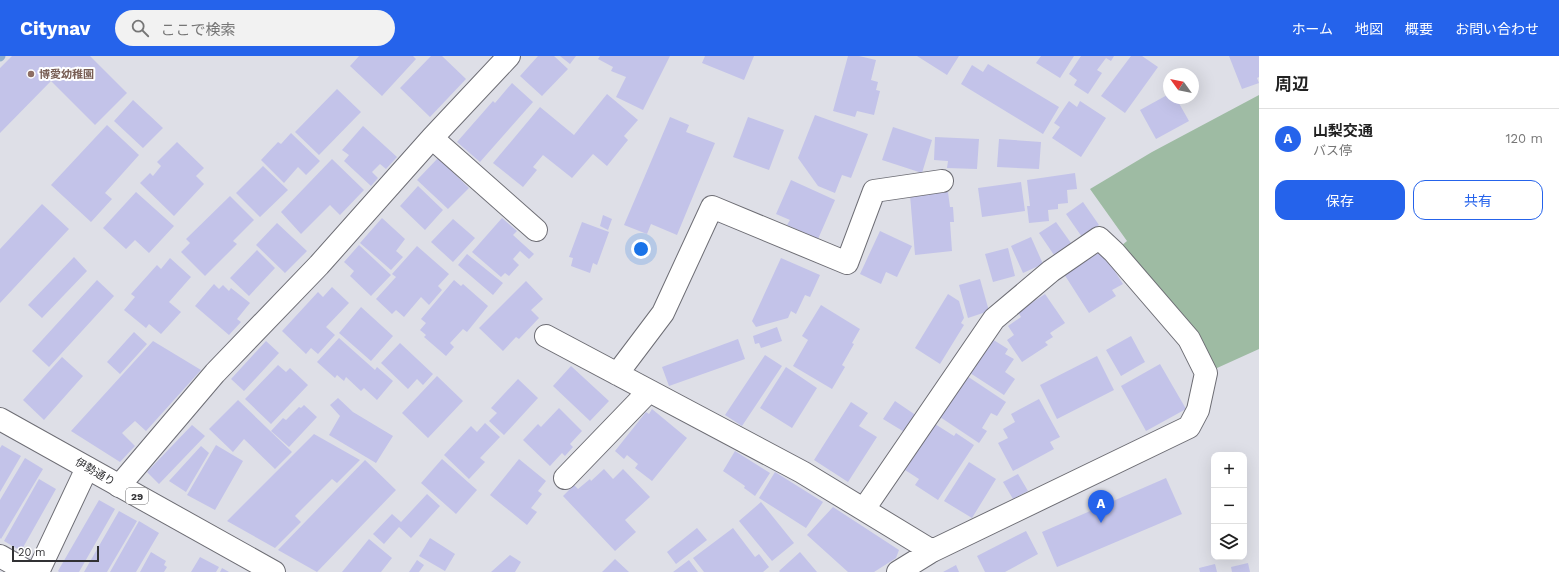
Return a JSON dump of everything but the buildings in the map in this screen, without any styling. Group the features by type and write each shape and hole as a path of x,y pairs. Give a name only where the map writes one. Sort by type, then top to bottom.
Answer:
{"street":[{"path":"119,486 215,373 319,264 432,138 509,56"},
{"path":"432,138 536,230"},
{"path":"617,374 663,313 712,207 847,263 874,190 942,181"},
{"path":"864,509 994,319 1051,270 1099,238 1114,252 1189,339 1206,373 1198,410 1189,427 932,551 898,572"},
{"path":"546,336 802,472 932,551"},
{"path":"565,478 649,391"},
{"name":"伊勢通り","path":"0,419 274,572"},
{"path":"38,572 87,468"},
{"path":"0,556 28,572"}],"green space":[{"path":"1259,95 1259,349 1206,373 1114,252 1127,241 1090,189 1152,152"}],"place":[{"name":"博愛幼稚園","path":"31,74"},
{"name":"山梨交通","path":"1101,523"}]}
